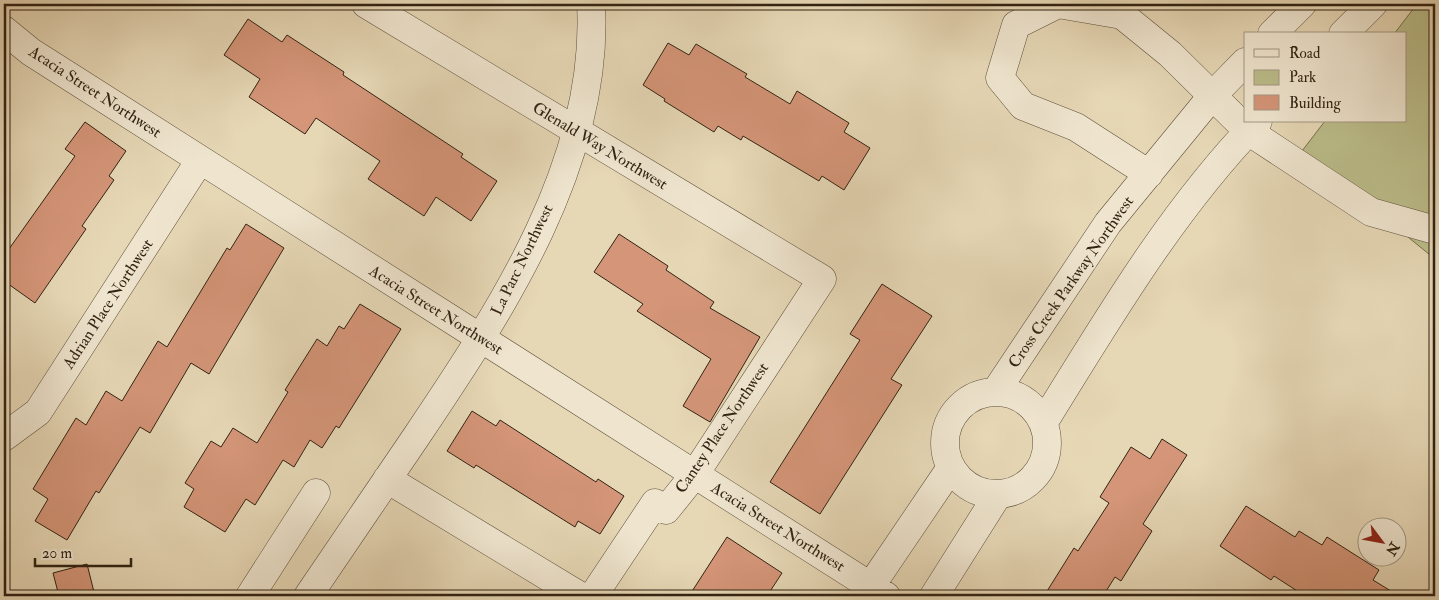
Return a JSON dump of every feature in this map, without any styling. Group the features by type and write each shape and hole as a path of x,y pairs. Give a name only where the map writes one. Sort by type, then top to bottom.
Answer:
{"street":[{"name":"Glenald Way Northwest","path":"366,4 822,279 813,292"},
{"name":"La Parc Northwest","path":"482,339 539,232 578,132 588,69 591,4"},
{"path":"1149,174 1076,127 1022,106 1000,78 1016,25 1058,4 1122,15 1170,54 1212,96 1244,119"},
{"path":"1274,32 1302,4"},
{"path":"1346,32 1372,4"},
{"name":"Acacia Street Northwest","path":"4,30 31,52 695,474 874,593"},
{"name":"Cross Creek Parkway Northwest","path":"1002,383 1108,223 1212,96 1244,63"},
{"path":"1048,414 1002,383 970,396 951,414 943,439 950,469 971,490 997,496 1021,489 1040,471 1048,447 1048,414 1160,240 1202,185 1253,126 1371,212 1435,230"},
{"name":"Adrian Place Northwest","path":"4,437 38,412 200,160"},
{"name":"Cantey Place Northwest","path":"593,596 655,503 666,510 695,474 813,292"},
{"path":"308,596 482,339"},
{"path":"874,593 950,469"},
{"path":"387,479 580,596"},
{"path":"250,596 316,493"},
{"path":"934,596 997,496"}],"green space":[{"path":"1417,4 1435,4 1435,259 1302,151 1324,122 1406,122 1406,32 1396,32"}],"building":[{"path":"248,19 282,42 287,35 344,72 343,75 463,154 461,157 497,181 471,221 436,197 424,216 368,179 380,161 316,118 305,134 249,97 260,79 224,55"},
{"path":"668,43 689,55 696,44 747,74 745,77 790,104 797,91 849,123 844,132 870,148 844,190 822,176 819,181 743,136 741,140 718,126 714,132 664,101 665,99 643,85"},
{"path":"85,122 126,151 109,176 114,180 82,226 86,229 35,303 4,281 4,256 75,156 65,149"},
{"path":"246,224 284,248 209,374 191,363 150,433 140,427 99,493 96,491 67,540 35,521 48,499 33,489 76,418 86,425 106,391 122,401 158,341 167,347 227,248 230,250"},
{"path":"619,234 668,266 666,270 714,302 710,308 760,337 710,422 683,406 711,359 637,311 643,304 594,272"},
{"path":"882,284 932,316 891,379 902,385 820,514 770,482 860,340 850,334"},
{"path":"360,304 401,329 339,428 336,426 322,448 310,440 294,467 283,460 255,505 246,499 225,532 184,507 194,489 185,483 211,441 221,447 233,428 257,443 288,392 285,390 317,339 327,346 339,326 344,329"},
{"path":"472,411 496,426 500,420 596,482 598,479 624,496 600,534 578,521 575,527 476,465 474,468 447,451"},
{"path":"1162,439 1187,455 1143,524 1152,531 1121,581 1115,577 1103,596 1044,596 1074,548 1078,551 1109,503 1100,497 1131,447 1150,459"},
{"path":"1246,506 1295,537 1299,531 1322,545 1327,537 1356,555 1356,568 1376,568 1379,570 1373,580 1399,596 1305,596 1274,576 1271,580 1220,546"},
{"path":"727,537 782,573 767,596 689,596"},
{"path":"87,564 95,596 59,596 53,573"}]}
